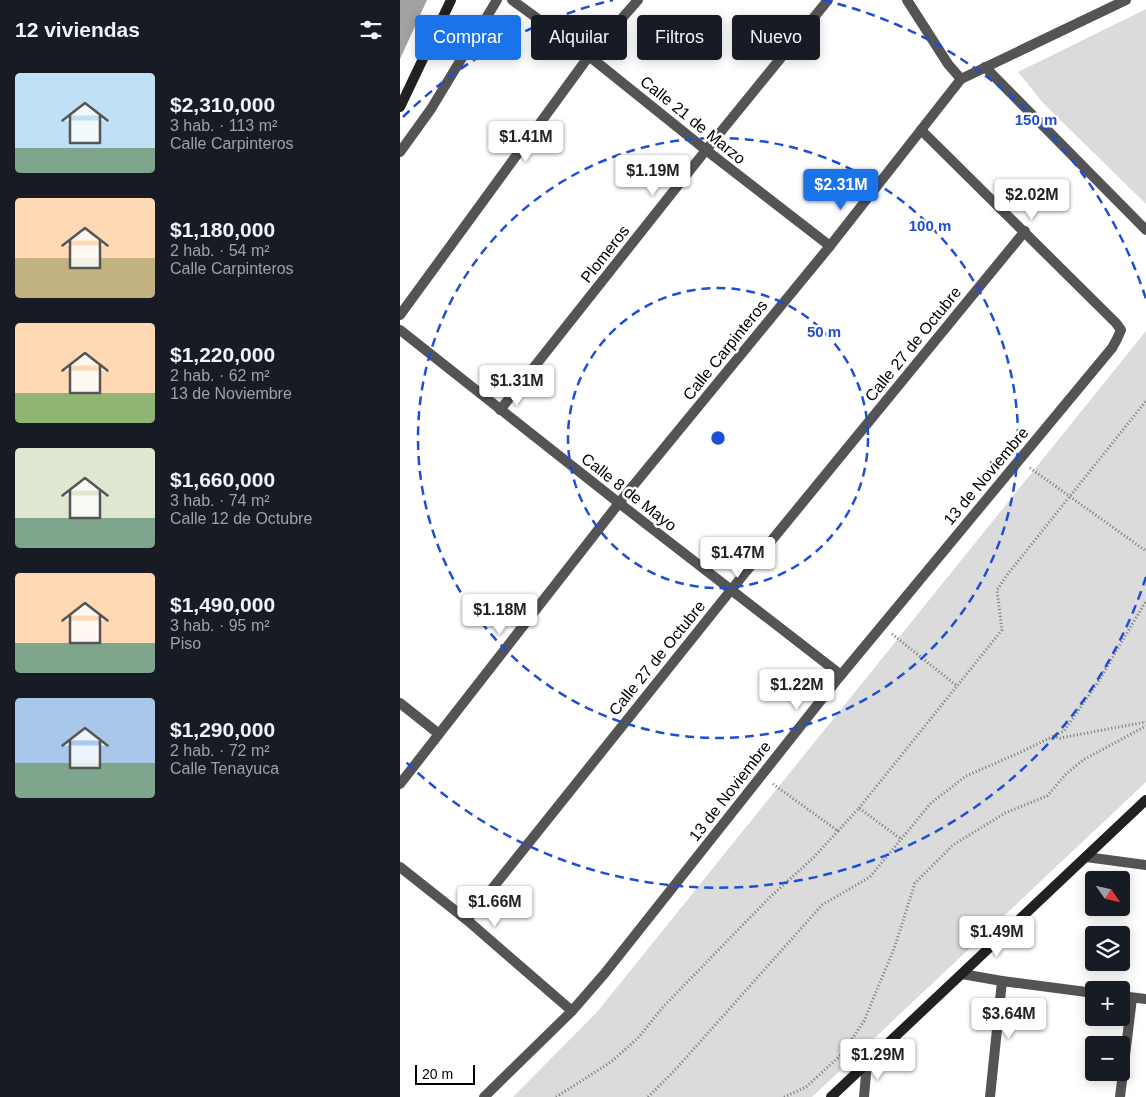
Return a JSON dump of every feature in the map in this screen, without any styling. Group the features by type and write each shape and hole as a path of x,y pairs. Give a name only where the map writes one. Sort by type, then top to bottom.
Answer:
{"street":[{"path":"400,107 450,0"},
{"path":"400,152 431,109 497,0"},
{"name":"Calle 21 de Marzo","path":"512,0 533,15"},
{"path":"625,15 638,0"},
{"name":"Plomeros","path":"500,410 706,150 828,0"},
{"path":"908,0 948,64 961,79"},
{"name":"Calle Carpinteros","path":"400,784 619,503 830,246 961,79 1126,0"},
{"path":"400,315 586,60"},
{"name":"Calle 21 de Marzo","path":"594,60 830,246"},
{"path":"986,67 1146,230"},
{"path":"921,130 1025,231"},
{"name":"13 de Noviembre","path":"484,1097 572,1011 605,973 841,675 1112,348 1120,330 1116,323 1025,231"},
{"name":"Calle 27 de Octubre","path":"467,920 731,590 1025,231"},
{"name":"Calle 8 de Mayo","path":"400,330 841,675"},
{"path":"400,703 439,734"},
{"path":"832,1097 1146,800"},
{"path":"1086,857 1146,865"},
{"path":"400,867 467,920 572,1011"},
{"path":"962,974 1085,992"},
{"path":"990,1097 1002,981"},
{"path":"1120,1097 1132,998 1146,999"},
{"path":"864,1097 868,1063"}],"path":[{"path":"556,1097 611,1062 638,1038 663,1008 768,899 813,858 859,808 1002,630 998,590 1007,575 1146,401"},
{"path":"1019,460 1146,551"},
{"path":"648,1097 681,1063 822,905 870,877 931,803 966,776 1064,731 1092,690 1146,601"},
{"path":"882,625 957,686"},
{"path":"1053,736 1060,738 1146,724"},
{"path":"784,1097 806,1087 842,1054 864,1021 895,946 914,883 953,845 1005,813 1047,796 1066,774 1083,760 1146,724"},
{"path":"762,775 838,831"},
{"path":"859,808 901,839"}],"shaded area":[{"path":"400,0 427,0 420,15 415,15 415,26 400,59"},
{"path":"1146,9 1146,204 1044,104 1018,72"},
{"path":"1146,331 1146,782 812,1097 513,1097 597,1012"}]}
